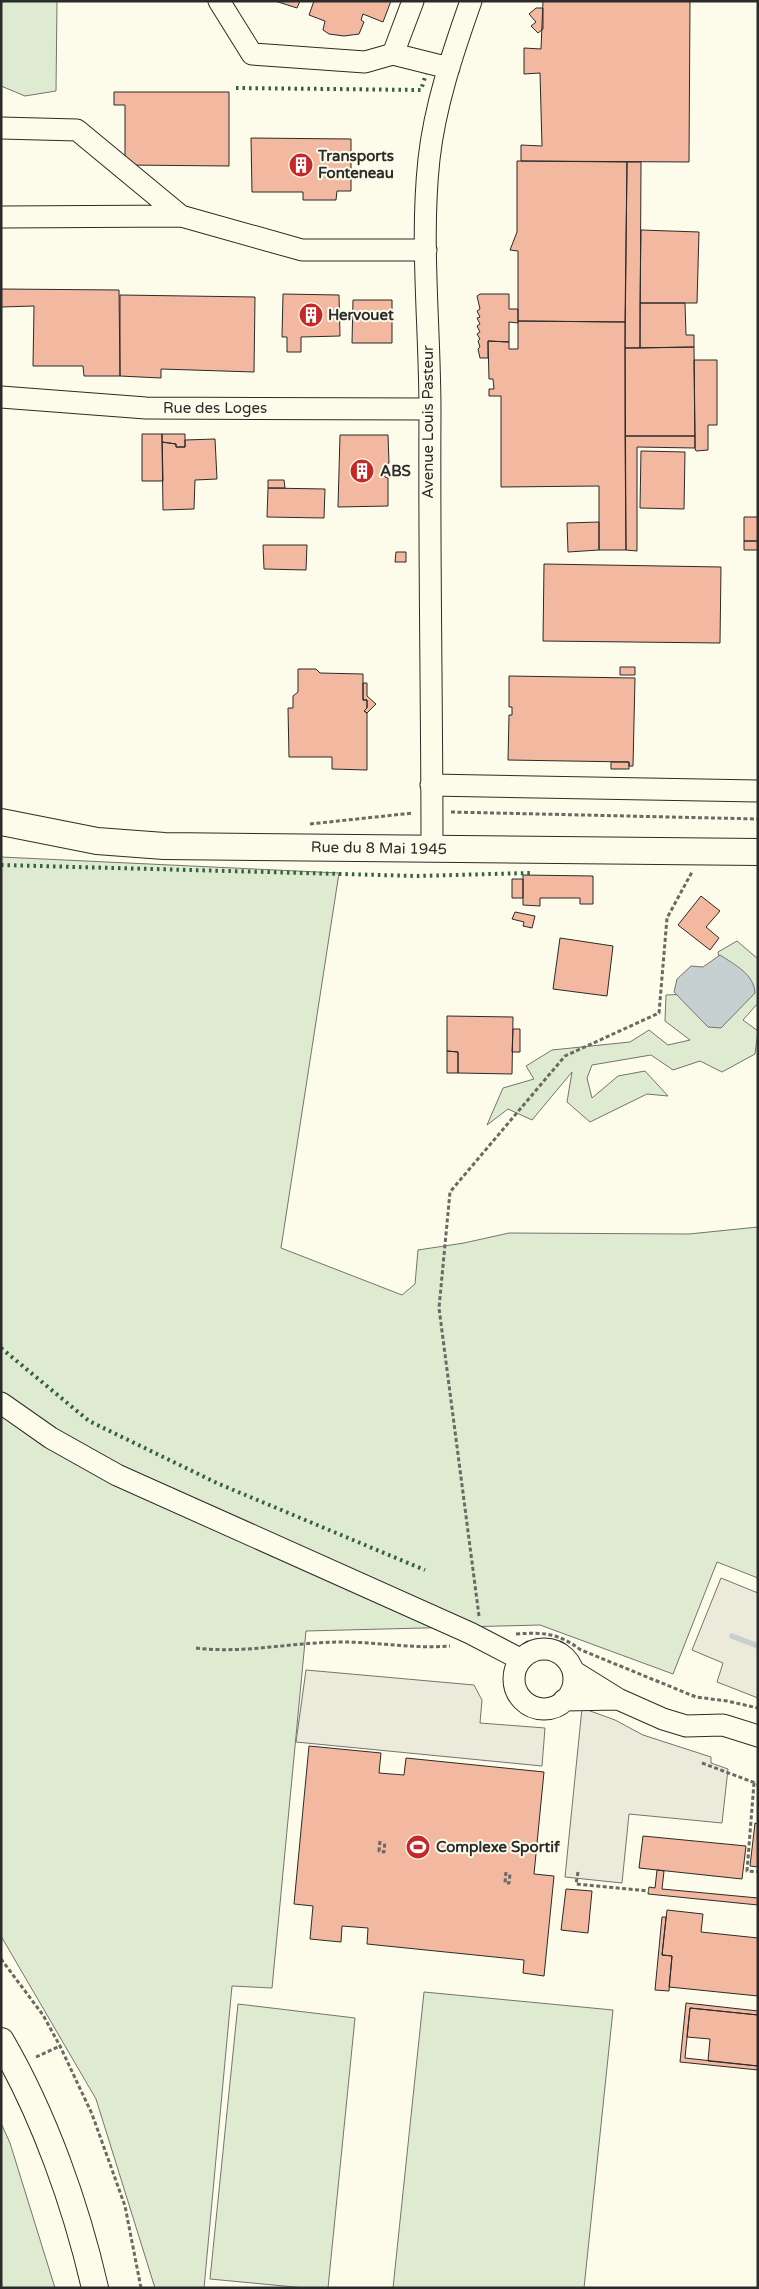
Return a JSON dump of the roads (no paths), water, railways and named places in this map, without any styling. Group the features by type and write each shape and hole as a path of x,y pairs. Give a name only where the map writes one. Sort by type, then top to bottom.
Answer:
{"main road":[{"name":"Rue du 8 Mai 1945","path":"1,822 98,841 164,846 758,852"},
{"path":"1,2041 26,2087 50,2146 84,2243 95,2288"}],"street":[{"path":"220,1 252,54 365,62 393,54 449,68"},
{"path":"393,54 413,1"},
{"name":"Avenue Louis Pasteur","path":"432,849 428,522 430,409 426,250 429,158 437,110 471,1"},
{"path":"1,128 77,130 180,216"},
{"path":"1,217 180,216 302,250 426,250"},
{"name":"Rue des Loges","path":"1,397 146,408 430,409"},
{"path":"431,785 758,791"},
{"path":"1,1403 51,1438 117,1475 470,1634 520,1659"},
{"path":"564,1700 572,1687 573,1671 568,1661 561,1654 552,1650 533,1651 520,1659 514,1680 521,1699 529,1705 548,1708 564,1700 618,1699"},
{"path":"573,1671 618,1699 663,1719 686,1726 723,1725 758,1736"}],"waterway":[{"path":"732,1636 758,1646"}],"place":[{"name":"Transports Fonteneau","path":"301,165"},
{"name":"Hervouet","path":"311,315"},
{"name":"ABS","path":"362,471"},
{"name":"Complexe Sportif","path":"418,1847"}]}
